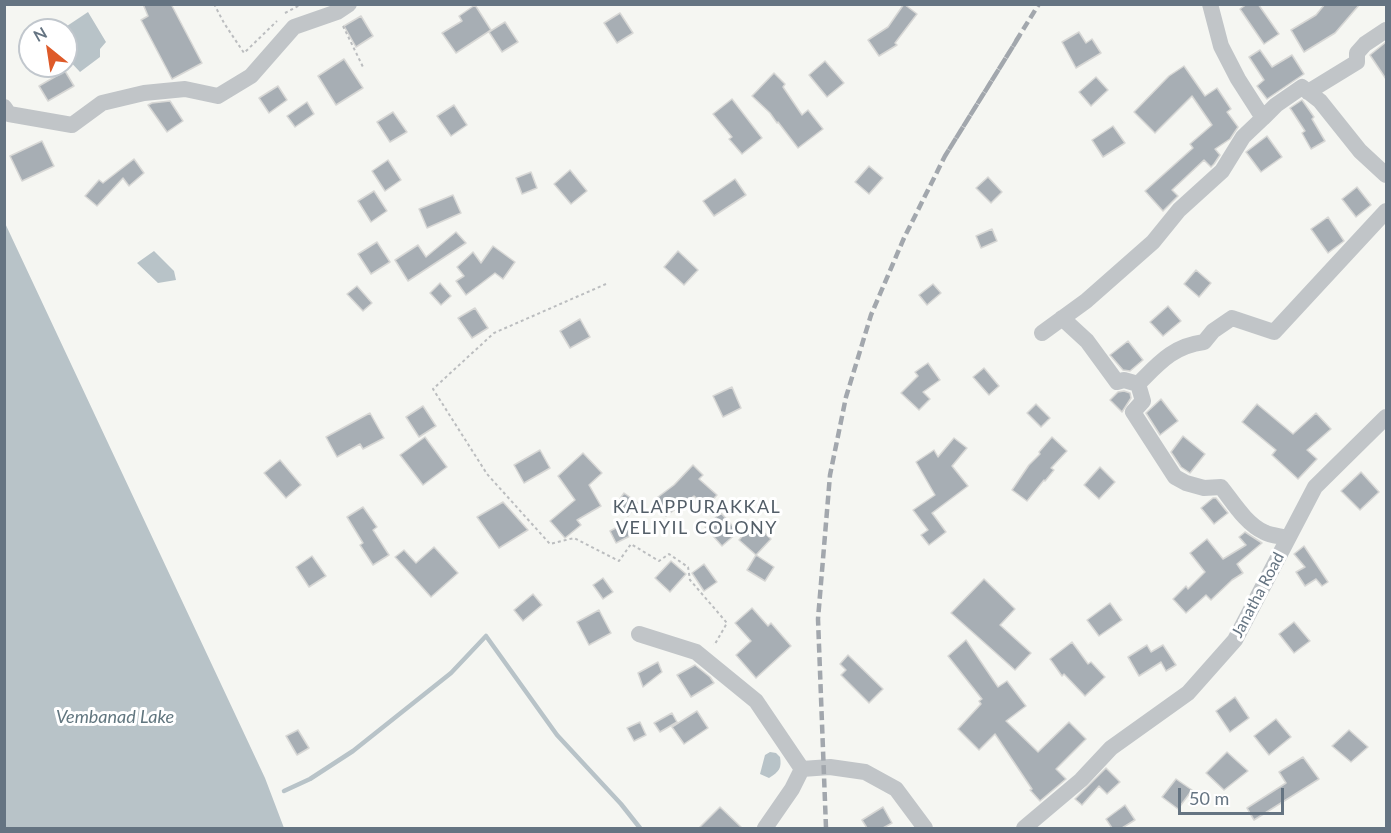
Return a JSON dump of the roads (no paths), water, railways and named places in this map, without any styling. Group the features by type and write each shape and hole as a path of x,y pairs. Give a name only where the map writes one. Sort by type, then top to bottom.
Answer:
{"street":[{"path":"1210,4 1221,46 1238,79 1263,118"},
{"path":"4,107 9,114 72,125 102,103 144,93 185,89 218,96 251,76 294,27 343,8"},
{"path":"1308,92 1357,62 1357,53 1365,44 1386,30"},
{"path":"1042,333 1086,301 1153,242 1179,210 1222,171 1243,137 1276,105 1302,87 1320,101 1360,151 1386,175"},
{"path":"1138,384 1166,356 1190,344 1204,342 1213,331 1232,318 1274,332 1386,211"},
{"path":"1062,318 1087,341 1117,382 1124,380 1138,384"},
{"path":"1138,384 1143,401 1133,412 1175,477 1204,488 1221,487 1254,525 1264,532 1288,538"},
{"name":"Janatha Road","path":"1024,828 1081,780 1111,748 1188,693 1235,640 1315,487 1386,417"},
{"path":"639,634 696,652 756,701 802,769"},
{"path":"802,769 830,767 865,772 896,789 925,828"},
{"path":"765,828 792,789 802,769"}],"water":[{"path":"88,12 106,42 100,49 100,57 80,72 78,70 78,19"},
{"name":"Vembanad Lake","path":"4,221 265,778 284,828 5,828"},
{"path":"154,251 174,271 176,280 158,283 137,263"},
{"path":"770,752 780,757 781,764 777,772 769,778 760,774 765,755"}],"waterway":[{"path":"284,791 310,779 353,751 451,673 486,636 557,735 621,804 640,828"}],"railway":[{"path":"1016,41 1039,4"},
{"path":"826,828 818,619 830,475 846,397 871,315 904,238 945,156 1020,35 945,156"}],"district":[{"name":"KALAPPURAKKAL VELIYIL COLONY","path":"697,517"}]}
